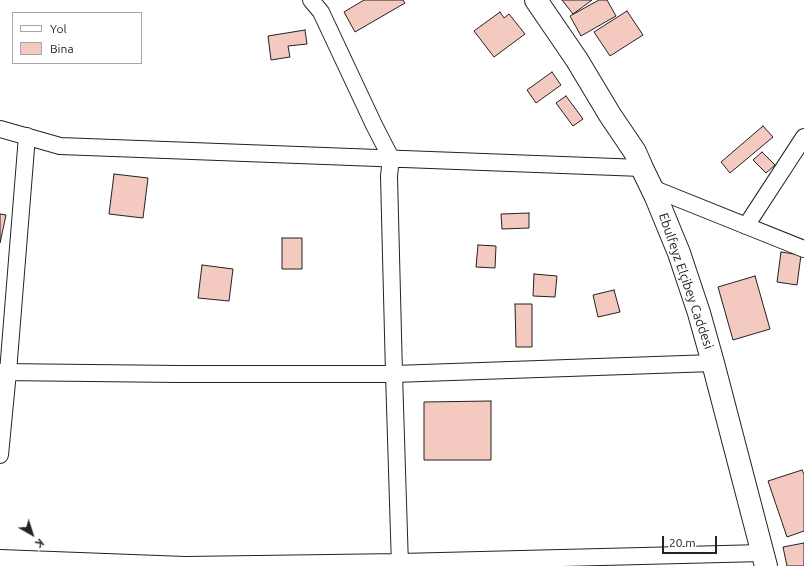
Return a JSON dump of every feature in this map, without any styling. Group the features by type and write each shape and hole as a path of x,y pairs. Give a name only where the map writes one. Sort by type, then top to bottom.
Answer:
{"street":[{"path":"311,0 321,12 391,158 389,176 400,564"},
{"name":"Ebulfeyz Elçibey Caddesi","path":"536,0 577,60 610,115 635,152 652,188 679,253 699,313 713,363 764,560"},
{"path":"0,129 60,146 642,168"},
{"path":"0,455 4,372 27,136"},
{"path":"746,226 804,137"},
{"path":"652,188 804,250"},
{"path":"4,372 394,374 713,363"},
{"path":"0,558 185,565 764,560"}],"building":[{"path":"364,0 403,0 405,3 355,32 344,12"},
{"path":"562,0 592,0 573,14"},
{"path":"599,0 607,0 616,16 581,36 570,16"},
{"path":"627,11 643,35 610,56 594,32"},
{"path":"500,12 504,18 509,14 525,34 494,57 474,31"},
{"path":"305,30 307,44 288,46 290,57 271,60 268,36"},
{"path":"552,72 561,85 536,103 527,90"},
{"path":"566,96 583,119 573,126 556,103"},
{"path":"763,126 773,137 730,173 721,162"},
{"path":"762,152 775,165 766,173 753,160"},
{"path":"114,174 148,178 143,218 109,214"},
{"path":"529,213 529,228 502,229 501,214"},
{"path":"0,214 6,215 0,243"},
{"path":"282,238 302,238 302,269 282,269"},
{"path":"478,245 496,246 495,268 476,267"},
{"path":"781,252 801,255 797,285 777,282"},
{"path":"202,265 233,269 229,301 198,298"},
{"path":"534,274 557,276 555,297 533,296"},
{"path":"755,276 770,329 733,340 718,287"},
{"path":"614,290 620,312 598,317 593,295"},
{"path":"515,304 532,304 532,347 516,347"},
{"path":"491,401 491,460 424,460 424,402"},
{"path":"802,470 804,474 804,531 787,537 768,481"},
{"path":"804,543 804,566 787,566 783,547"}]}
